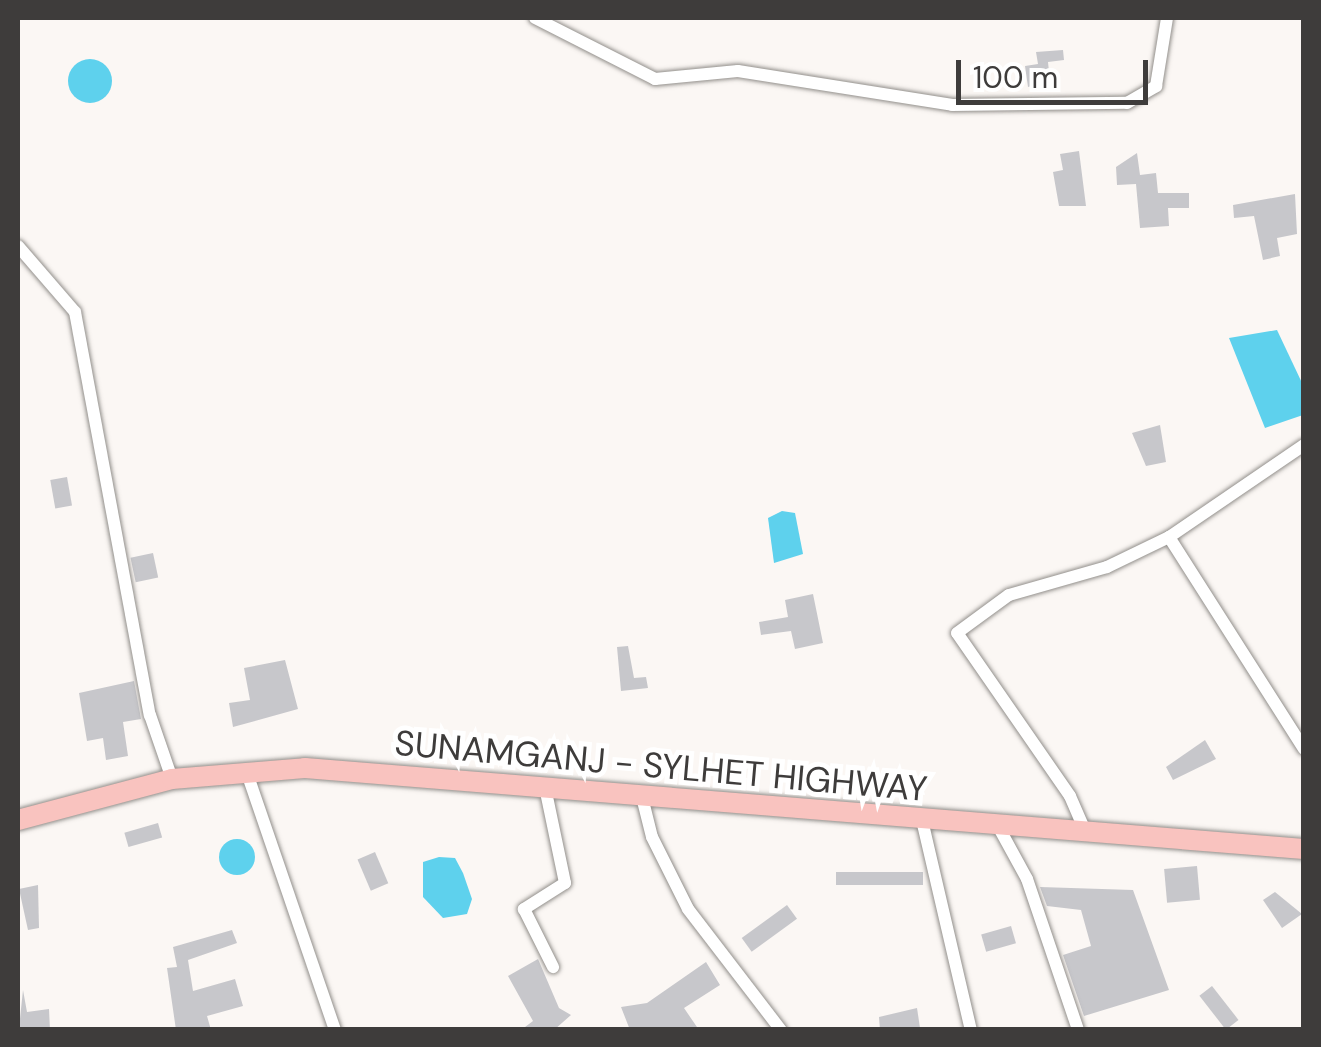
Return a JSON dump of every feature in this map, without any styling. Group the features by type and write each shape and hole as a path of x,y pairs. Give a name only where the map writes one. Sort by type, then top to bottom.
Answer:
{"main road":[{"name":"SUNAMGANJ - SYLHET HIGHWAY","path":"18,820 172,779 305,768 643,801 1304,849"}],"street":[{"path":"534,18 655,79 738,71 952,105 1126,103 1156,86 1166,18"},
{"path":"18,246 74,312 150,715 172,779"},
{"path":"1086,832 1070,796 957,633 1009,595 1107,567 1169,536 1304,445"},
{"path":"1169,536 1304,749"},
{"path":"247,773 335,1030"},
{"path":"546,792 565,884 524,910 552,967"},
{"path":"643,801 652,837 688,909 781,1030"},
{"path":"922,820 971,1030"},
{"path":"998,826 1027,879 1078,1030"}],"water":[{"path":"90,59 105,66 112,81 105,96 90,103 75,96 68,81 75,66"},
{"path":"1277,330 1303,385 1303,415 1265,428 1229,338"},
{"path":"782,511 795,513 803,554 774,563 768,518"},
{"path":"237,839 250,844 255,857 250,870 237,875 224,870 219,857 224,844"},
{"path":"455,858 463,873 472,899 467,914 443,918 423,897 423,862"}],"building":[{"path":"1063,50 1064,60 1048,62 1050,81 1028,87 1025,66 1038,64 1036,52"},
{"path":"1079,151 1086,206 1059,206 1053,172 1063,170 1060,154"},
{"path":"1137,153 1140,175 1156,173 1158,193 1189,193 1189,208 1168,208 1169,226 1140,228 1136,184 1117,185 1116,167"},
{"path":"1295,194 1297,234 1277,238 1280,256 1263,260 1254,216 1234,218 1233,205"},
{"path":"1160,425 1166,462 1146,466 1132,433"},
{"path":"67,477 72,506 55,509 50,480"},
{"path":"153,553 158,577 136,582 131,558"},
{"path":"813,594 823,643 795,649 791,631 761,635 759,622 788,617 785,600"},
{"path":"628,646 634,678 646,677 648,688 621,691 617,647"},
{"path":"285,660 298,709 233,727 229,703 250,700 244,668"},
{"path":"134,681 141,719 123,722 128,756 106,760 103,738 87,741 79,693"},
{"path":"1205,740 1216,759 1173,780 1166,767"},
{"path":"158,823 162,837 128,847 124,833"},
{"path":"375,852 388,883 371,891 358,859"},
{"path":"1197,866 1200,900 1167,903 1164,869"},
{"path":"836,872 923,872 923,885 836,885"},
{"path":"38,885 39,928 28,930 19,889"},
{"path":"1040,887 1133,890 1169,990 1084,1016 1063,955 1091,946 1081,910 1047,906"},
{"path":"1275,892 1302,914 1282,928 1263,900"},
{"path":"787,905 797,919 752,952 742,938"},
{"path":"1011,926 1016,943 986,952 981,935"},
{"path":"232,930 237,943 188,960 193,991 235,979 243,1006 207,1016 211,1030 176,1030 167,968 177,967 173,947"},
{"path":"538,959 559,1008 571,1015 554,1030 521,1030 533,1021 508,976"},
{"path":"706,962 720,985 684,1008 699,1030 630,1030 621,1007 647,1003"},
{"path":"1212,986 1238,1020 1226,1030 1199,996"},
{"path":"23,990 27,1012 49,1009 50,1030 19,1028"},
{"path":"917,1008 920,1028 880,1030 879,1017"}]}
